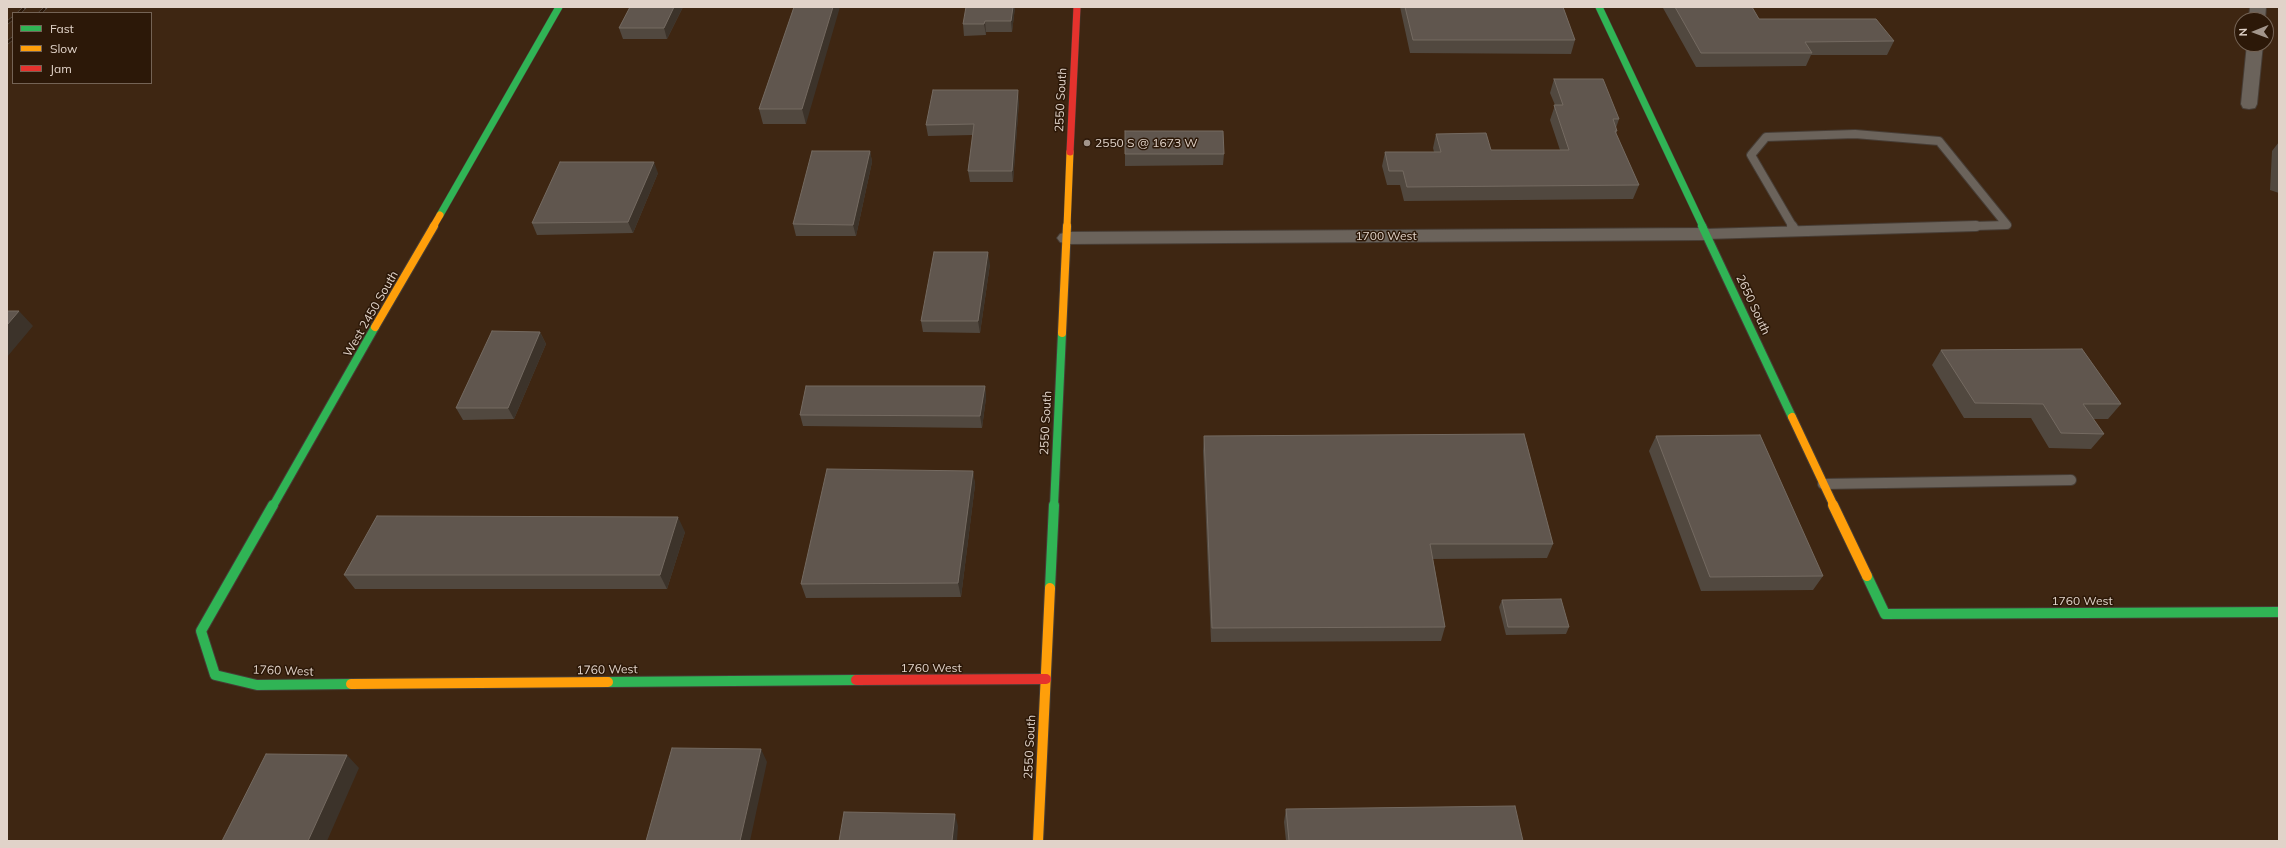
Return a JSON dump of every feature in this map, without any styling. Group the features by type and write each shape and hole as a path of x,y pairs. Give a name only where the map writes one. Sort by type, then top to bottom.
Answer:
{"street":[{"name":"West 2450 South","path":"201,631 559,7"},
{"name":"2550 South","path":"1038,841 1077,7"},
{"name":"2650 South","path":"1599,7 1885,614"},
{"path":"2249,104 2254,52"},
{"name":"1700 West","path":"1067,238 1706,234"},
{"name":"1760 West","path":"1885,614 2279,612"},
{"name":"1760 West","path":"201,631 215,675 257,685 1046,679"}],"lane":[{"path":"1706,234 2006,224 1939,141 1855,134 1766,137 1751,156 1795,231"},
{"path":"1823,484 2071,480"}],"shaded area":[{"path":"7,7 2279,7 2279,841 7,841"}],"building":[{"path":"630,7 674,7 664,28 619,28"},
{"path":"794,7 833,7 802,109 759,109"},
{"path":"966,7 1013,7 1011,21 985,21 984,24 963,24"},
{"path":"1405,7 1563,7 1575,40 1413,40"},
{"path":"1675,7 1752,7 1759,19 1876,19 1894,41 1805,42 1812,53 1701,53"},
{"path":"1554,79 1603,79 1619,119 1613,119 1617,131 1615,131 1639,185 1407,187 1403,171 1389,171 1385,152 1441,152 1436,134 1486,133 1491,150 1569,150 1554,105 1563,105"},
{"path":"933,90 1018,90 1012,171 968,171 974,124 926,125"},
{"path":"1125,131 1223,131 1224,154 1125,154"},
{"path":"812,151 870,151 853,225 793,224"},
{"path":"560,162 654,162 628,222 532,223"},
{"path":"934,252 988,252 978,321 921,321"},
{"path":"7,311 19,311 7,325"},
{"path":"492,331 540,332 508,408 456,408"},
{"path":"2082,349 2121,404 2083,404 2104,434 2061,433 2043,404 1975,403 1941,350"},
{"path":"806,386 985,386 980,416 800,415"},
{"path":"1524,434 1553,544 1430,544 1445,627 1212,628 1204,436"},
{"path":"1760,435 1823,576 1710,577 1656,436"},
{"path":"827,469 973,471 958,583 801,584"},
{"path":"377,516 678,517 660,575 344,575"},
{"path":"1561,599 1569,627 1508,627 1502,600"},
{"path":"672,748 761,749 740,841 646,841"},
{"path":"266,754 347,755 308,841 222,841"},
{"path":"1515,806 1523,841 1289,841 1286,809"},
{"path":"844,812 955,814 952,841 839,841"}],"railway":[{"path":"20,12 25,7"},
{"path":"41,12 46,7"},
{"path":"7,23 12,19"},
{"path":"7,43 12,39"}],"traffic: fast":[{"path":"440,215 559,7"},
{"path":"1599,7 1792,417"},
{"path":"351,684 257,685 215,675 201,631 375,327"},
{"path":"1050,588 1062,333"},
{"path":"1867,576 1885,614 2279,612"},
{"path":"608,682 856,680"}],"traffic: slow":[{"path":"1062,333 1070,152"},
{"path":"375,327 440,215"},
{"path":"1792,417 1867,576"},
{"path":"1038,841 1050,588"},
{"path":"351,684 608,682"}],"traffic: jam":[{"path":"1070,152 1077,7"},
{"path":"856,680 1046,679"}],"place":[{"name":"2550 S @ 1673 W","path":"1087,143"}]}
